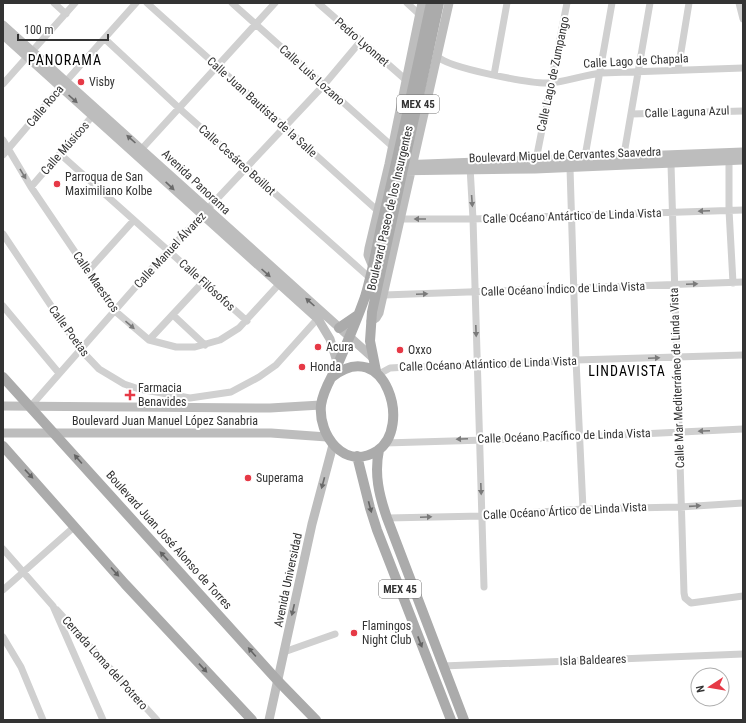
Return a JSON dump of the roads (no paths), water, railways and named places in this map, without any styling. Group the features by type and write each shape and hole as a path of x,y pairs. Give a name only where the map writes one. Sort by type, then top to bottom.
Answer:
{"main road":[{"name":"Boulevard Paseo de los Insurgentes","path":"378,373 372,357 370,341 371,321 431,3"},
{"name":"Boulevard Paseo de los Insurgentes","path":"332,377 358,315 370,278 400,168 439,3"},
{"path":"339,328 358,315"},
{"path":"355,367 370,368 378,373 388,390 392,407 391,427 382,446 367,455 357,456 344,452 333,446 327,437 322,421 321,405 326,388 332,377 342,370 355,367"},
{"name":"Boulevard Juan José Alonso de Torres","path":"3,377 278,681 316,720"},
{"path":"3,446 74,527 252,720"},
{"name":"MEX 45","path":"382,446 376,461 376,477 379,495 464,720"},
{"path":"3,454 14,459"},
{"name":"MEX 45","path":"357,456 377,530 451,720"}],"street":[{"path":"54,3 66,14"},
{"path":"3,84 75,3"},
{"name":"Calle Roca","path":"3,155 62,85 136,3"},
{"name":"Calle Juan Bautista de la Salle","path":"147,3 378,211"},
{"name":"Calle Luis Lozano","path":"232,3 322,86 393,147"},
{"path":"140,152 256,25 274,3"},
{"name":"Pedro Lyonnet","path":"318,3 360,42 406,80"},
{"path":"407,3 419,14"},
{"path":"415,3 437,56"},
{"name":"Boulevard Paseo de los Insurgentes","path":"371,321 376,318 379,313 401,219 400,168 393,147 422,3"},
{"name":"Boulevard Paseo de los Insurgentes","path":"373,267 368,255 378,211 400,168 437,56 449,3"},
{"path":"494,75 507,3"},
{"name":"Calle Lago de Zumpango","path":"535,165 567,3"},
{"path":"584,163 601,73 612,3"},
{"path":"622,166 650,3"},
{"path":"678,70 689,3"},
{"path":"739,3 743,19"},
{"name":"Avenida Panorama","path":"3,25 92,117 140,152"},
{"name":"Avenida Panorama","path":"3,35 30,54"},
{"name":"Calle Cesáreo Boillot","path":"105,39 180,109 370,278"},
{"name":"Calle Manuel Álvarez","path":"30,407 58,372 115,311 168,250 322,86 360,42"},
{"name":"Calle Lago de Chapala","path":"437,56 444,62 494,75 539,83 552,83 578,76 638,70 743,68"},
{"name":"Avenida Panorama","path":"62,85 98,110 204,212 321,316 339,328 372,357"},
{"name":"Calle Músicos","path":"31,187 98,110"},
{"name":"Calle Laguna Azul","path":"631,114 743,110"},
{"name":"Calle Maestros","path":"3,140 31,187 115,311 149,340 176,347 205,345 232,333 247,321 281,281"},
{"name":"Boulevard Miguel de Cervantes Saavedra","path":"535,165 570,168 584,163 624,156 743,152"},
{"name":"Calle Filósofos","path":"60,154 247,321"},
{"name":"Boulevard Miguel de Cervantes Saavedra","path":"400,168 584,163 622,166 743,160"},
{"path":"729,161 729,210 733,283"},
{"name":"Calle Mar Mediterráneo de Linda Vista","path":"671,164 680,507 684,593 685,598 692,603 743,596"},
{"path":"470,166 473,219 484,587"},
{"path":"570,168 573,287 583,509"},
{"name":"Calle Océano Antártico de Linda Vista","path":"401,219 473,219 743,210"},
{"path":"88,271 134,220"},
{"name":"Calle Poetas","path":"3,234 80,349 100,369 124,384 159,393 190,398 231,392 259,377 276,365 321,316"},
{"path":"149,340 204,281"},
{"name":"Calle Océano Índico de Linda Vista","path":"384,295 743,282"},
{"path":"3,306 58,372"},
{"path":"173,315 205,345"},
{"name":"Avenida Panorama","path":"321,316 338,365"},
{"name":"Calle Océano Atlántico de Linda Vista","path":"378,373 390,368 477,366 576,360 743,355"},
{"name":"Boulevard Juan Manuel López Sanabria","path":"3,406 270,408 321,405"},
{"name":"Calle Océano Pacífico de Linda Vista","path":"382,446 480,438 579,437 743,429"},
{"name":"Boulevard Juan Manuel López Sanabria","path":"3,433 271,433 327,437"},
{"name":"Avenida Universidad","path":"269,720 312,524 333,446"},
{"name":"Calle Océano Ártico de Linda Vista","path":"387,518 482,516 583,509 680,507 743,503"},
{"path":"3,590 74,527"},
{"path":"3,549 53,606 103,720"},
{"name":"Cerrada Loma del Potrero","path":"53,606 157,720"},
{"path":"284,652 335,634"},
{"path":"70,642 74,637 81,636"},
{"path":"3,637 21,667 43,720"},
{"name":"Isla Baldeares","path":"443,666 743,654"}],"place":[{"name":"Visby","path":"81,82"},
{"name":"Parroqua de San Maximiliano Kolbe","path":"57,184"},
{"name":"Acura","path":"318,347"},
{"name":"Oxxo","path":"400,350"},
{"name":"Honda","path":"302,367"},
{"name":"Farmacia Benavides","path":"130,395"},
{"name":"Superama","path":"248,478"},
{"name":"Flamingos Night Club","path":"354,633"}],"district":[{"name":"PANORAMA","path":"65,60"},
{"name":"LINDAVISTA","path":"627,371"}]}
